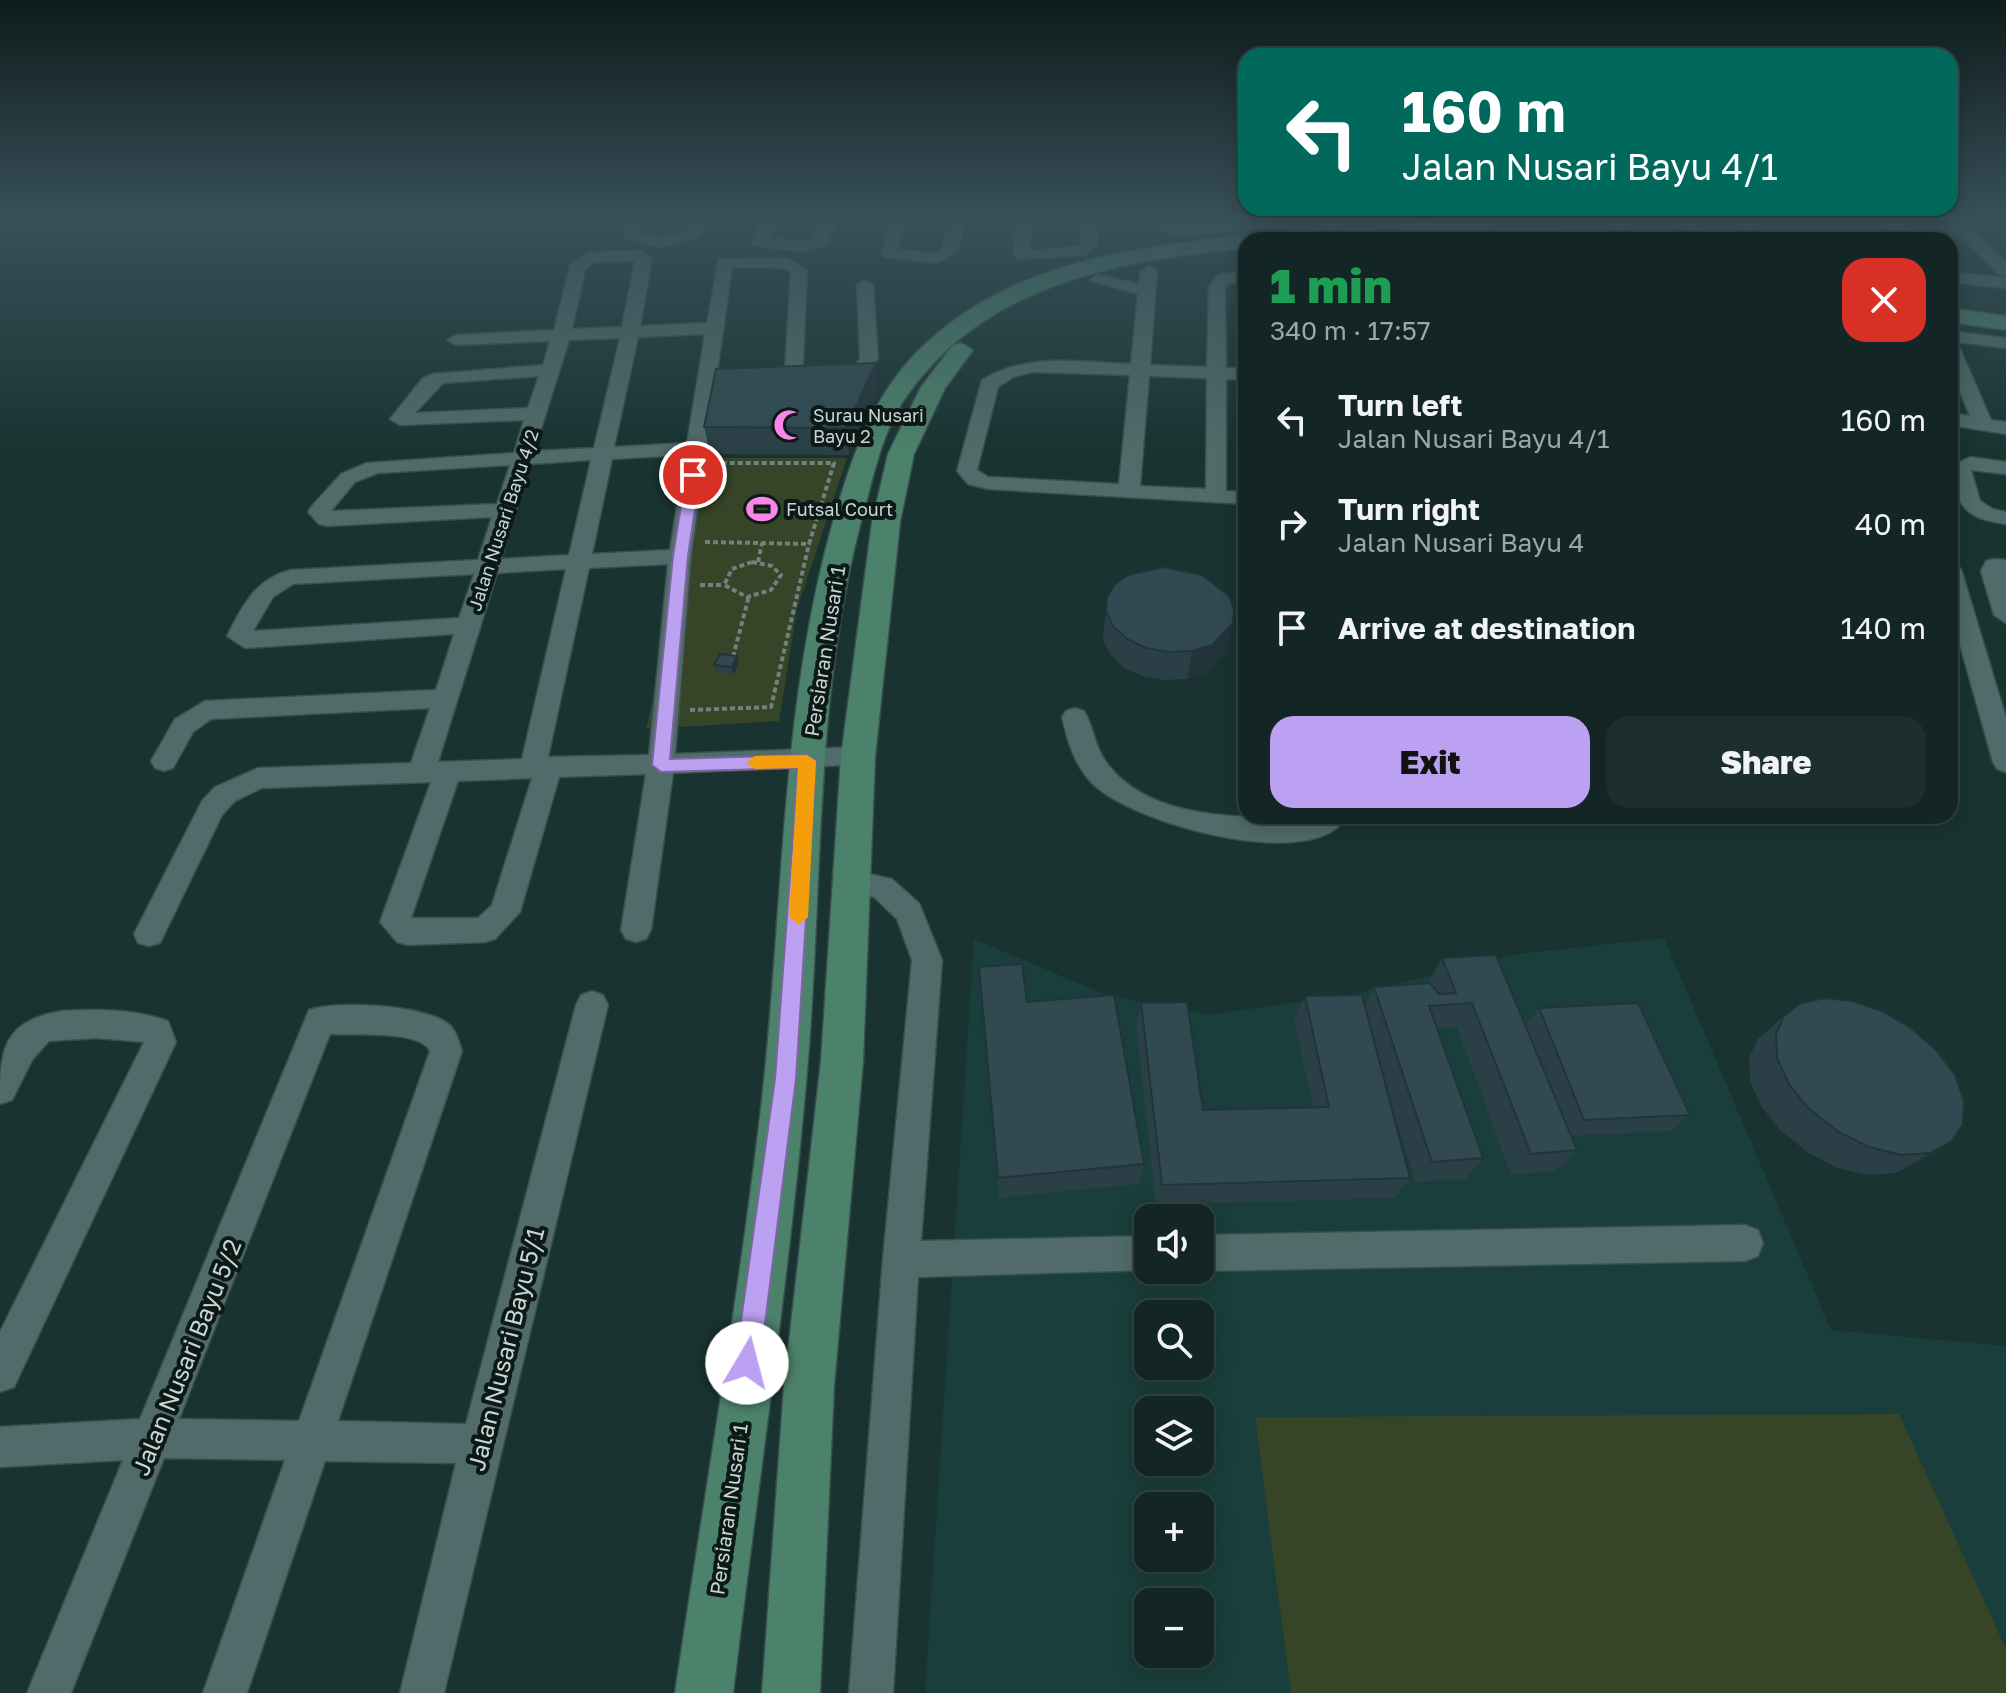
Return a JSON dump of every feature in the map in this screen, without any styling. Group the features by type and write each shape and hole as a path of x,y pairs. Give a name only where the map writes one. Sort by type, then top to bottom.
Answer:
{"main road":[{"name":"Persiaran Nusari 1","path":"704,1693 785,1079 807,761 826,613 848,514 891,402 936,345 985,305 1011,294"},
{"path":"791,1693 809,1386 842,1061 858,757 886,522 901,454 926,400 962,349 982,331 1053,294"},
{"path":"1958,300 2006,306"},
{"path":"1958,316 2006,323"}],"street":[{"name":"Jalan Nusari Bayu 4/2","path":"541,768 505,912 496,923 485,930 470,932 408,933 395,922 436,770 445,698 562,333 571,294"},
{"name":"Jalan Nusari Bayu 4/2","path":"630,331 637,294"},
{"path":"636,930 691,556 697,448 713,391 713,328 718,294"},
{"path":"796,294 786,387 856,380 869,358 865,294"},
{"path":"1129,491 1146,294"},
{"path":"1216,496 1218,294"},
{"path":"456,340 713,328"},
{"path":"541,768 579,562 630,331"},
{"path":"1958,337 2006,343"},
{"path":"1958,364 1983,424"},
{"path":"1238,374 1032,366 1006,373 989,384 967,471 975,480 988,483 1238,497"},
{"path":"536,414 400,419 429,383 439,378 550,370"},
{"path":"1958,420 2006,428"},
{"path":"505,510 321,517 323,506 348,478 374,467 697,448"},
{"path":"1996,516 1970,504 1960,467 1970,463 2006,468"},
{"path":"469,625 245,640 239,636 260,595 275,582 291,577 691,556"},
{"path":"2006,567 1994,566 1992,571 2006,615"},
{"path":"1958,597 2006,762"},
{"path":"164,761 184,726 205,710 445,698"},
{"path":"1075,717 1076,738 1090,765 1140,805 1213,827 1308,829 1318,824"},
{"path":"149,934 212,808 238,784 258,778 858,757"},
{"path":"850,882 882,887 909,912 927,960 901,1259 871,1693"},
{"name":"Jalan Nusari Bayu 5/1","path":"422,1693 481,1444 592,1005"},
{"name":"Jalan Nusari Bayu 5/2","path":"49,1693 155,1438 320,1020 416,1026 435,1032 444,1040 446,1051 314,1441"},
{"path":"0,1089 26,1043 39,1031 63,1025 141,1027 157,1031 160,1042 0,1373"},
{"path":"1214,1253 1745,1243"},
{"path":"901,1259 1134,1254"},
{"path":"0,1447 155,1438 481,1444"},
{"path":"225,1693 314,1441"}],"path":[{"path":"681,710 771,707 809,544 834,463 722,463 713,503"},
{"path":"691,556 705,542 708,529"},
{"path":"705,542 809,544"},
{"path":"758,562 762,543"},
{"path":"758,562 777,568 781,575 774,589 764,595 731,594 724,585 725,576 737,566 758,562"},
{"path":"695,585 724,585"},
{"path":"733,657 749,596"}],"shaded area":[{"path":"711,458 847,458 797,609 779,721 646,729"},
{"path":"1664,938 1831,1330 2006,1346 2006,1693 925,1693 974,939 1104,994 1208,1015 1354,994 1518,954"},
{"path":"1899,1414 2006,1649 2006,1693 1291,1693 1255,1417"}],"building":[{"path":"876,363 846,428 704,427 716,369"},
{"path":"1164,567 1202,575 1229,596 1234,609 1233,623 1212,645 1192,651 1169,652 1146,648 1127,639 1113,626 1106,612 1107,597 1115,584 1128,575"},
{"path":"720,654 737,656 732,667 714,665"},
{"path":"1496,955 1577,1150 1531,1154 1472,1003 1429,1006 1483,1158 1432,1162 1374,987 1430,983 1439,994 1456,993 1442,958"},
{"path":"1022,964 1027,1002 1114,995 1144,1164 998,1178 979,967"},
{"path":"1362,995 1410,1178 1162,1185 1141,1003 1187,1002 1203,1110 1329,1107 1305,996"},
{"path":"1825,998 1852,1001 1882,1011 1911,1028 1936,1050 1955,1075 1964,1101 1963,1124 1951,1142 1930,1153 1901,1155 1869,1147 1837,1131 1809,1109 1789,1084 1777,1058 1776,1034 1784,1016 1801,1003"},
{"path":"1638,1003 1690,1115 1584,1120 1539,1008"}],"slow traffic":[{"path":"755,763 807,761 799,917"}],"place":[{"name":"Surau Nusari Bayu 2","path":"789,425"},
{"name":"Futsal Court","path":"762,509"}],"route":[{"path":"693,475 680,556 661,765 807,761 802,875 785,1079 747,1363"}]}
